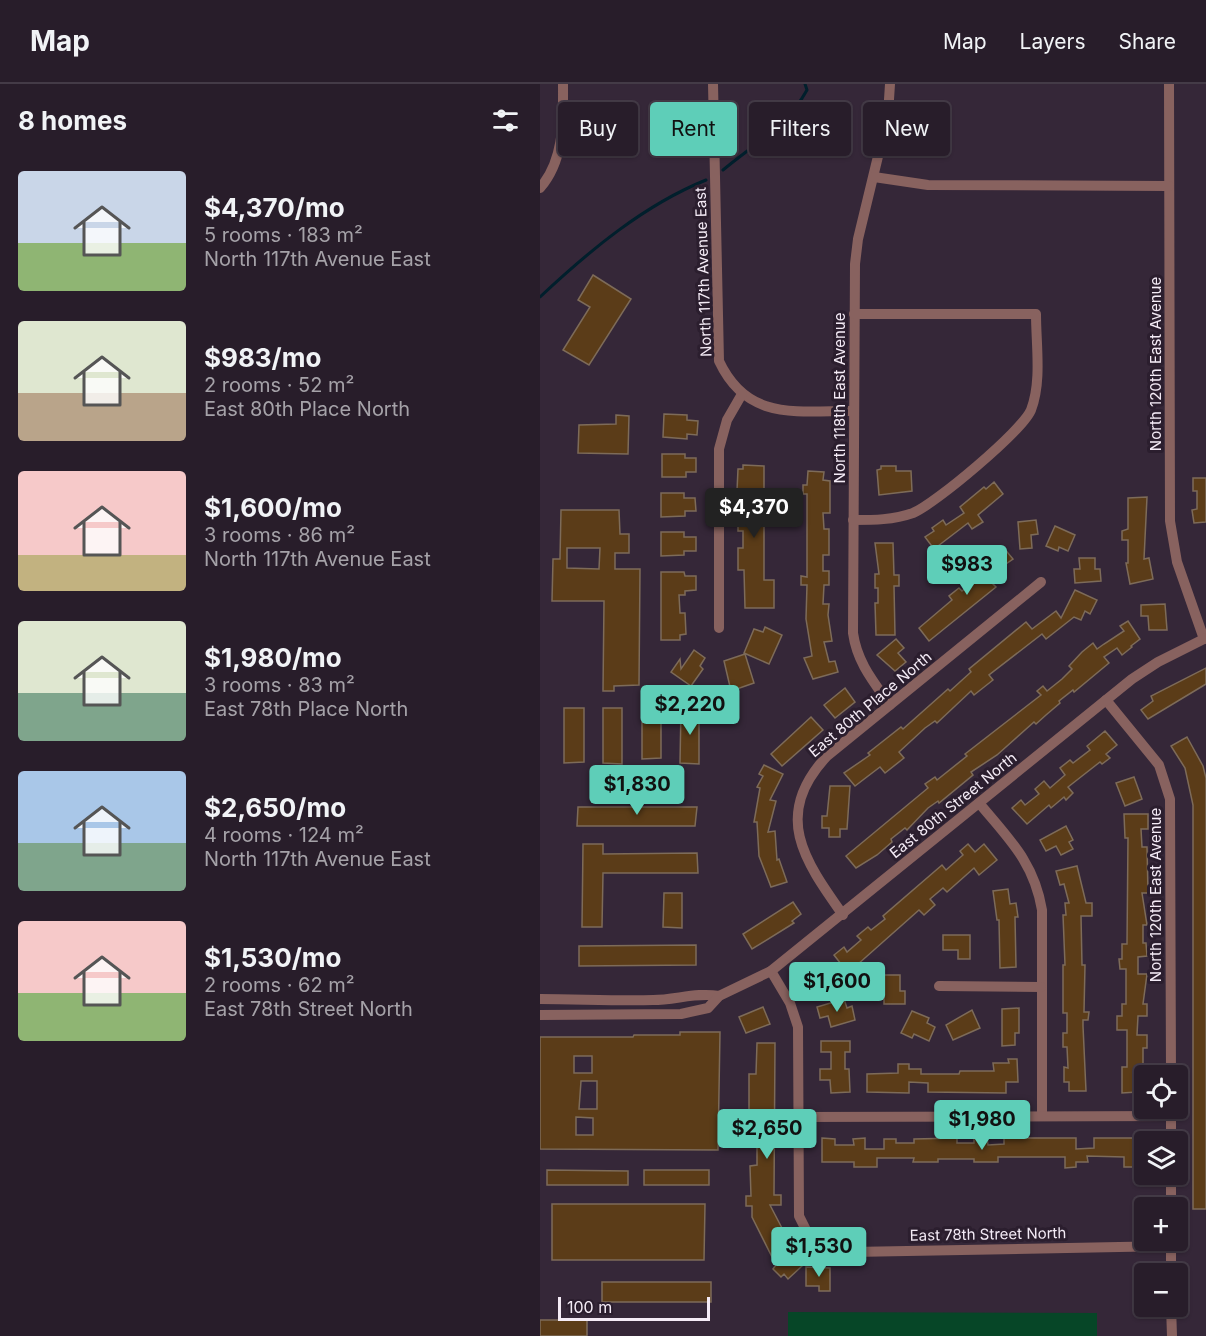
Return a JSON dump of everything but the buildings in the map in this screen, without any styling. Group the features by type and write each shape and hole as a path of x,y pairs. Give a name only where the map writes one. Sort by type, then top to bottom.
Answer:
{"street":[{"path":"540,188 552,166 562,135 563,84"},
{"name":"North 117th Avenue East","path":"713,84 719,361 730,382 742,394"},
{"name":"North 118th East Avenue","path":"890,84 888,115 858,239 852,411 855,645 864,668 890,705"},
{"name":"North 120th East Avenue","path":"1169,84 1170,521 1177,562 1205,638"},
{"path":"540,172 552,166"},
{"path":"874,177 928,185 1169,186"},
{"path":"854,314 1036,314 1036,394 1030,412 1017,431 915,512 892,519 854,520"},
{"path":"719,628 719,449 727,420 742,394 764,407 852,411"},
{"name":"East 80th Place North","path":"843,915 806,859 799,835 800,797 811,774 827,756 1041,582"},
{"name":"East 80th Street North","path":"540,1015 681,1014 708,1008 719,996 771,971 1106,700 1158,662 1205,638"},
{"name":"North 120th East Avenue","path":"1106,700 1159,765 1170,799 1171,1065"},
{"path":"979,803 1024,856 1035,879 1042,910 1042,1116"},
{"path":"771,971 790,1003 798,1027 799,1117 1134,1113"},
{"path":"939,986 1041,987"},
{"name":"East 80th Street North","path":"540,999 653,1000 680,999 704,994 719,996"},
{"name":"East 78th Street North","path":"799,1117 799,1216 809,1236 852,1252 1134,1244"},
{"path":"1171,1317 1172,1336"}],"green space":[{"path":"788,1312 1097,1313 1097,1336 788,1336"}],"waterway":[{"path":"723,170 769,134 790,114 807,90 805,84"},
{"path":"540,297 598,246 639,216 683,190 706,180"}]}
